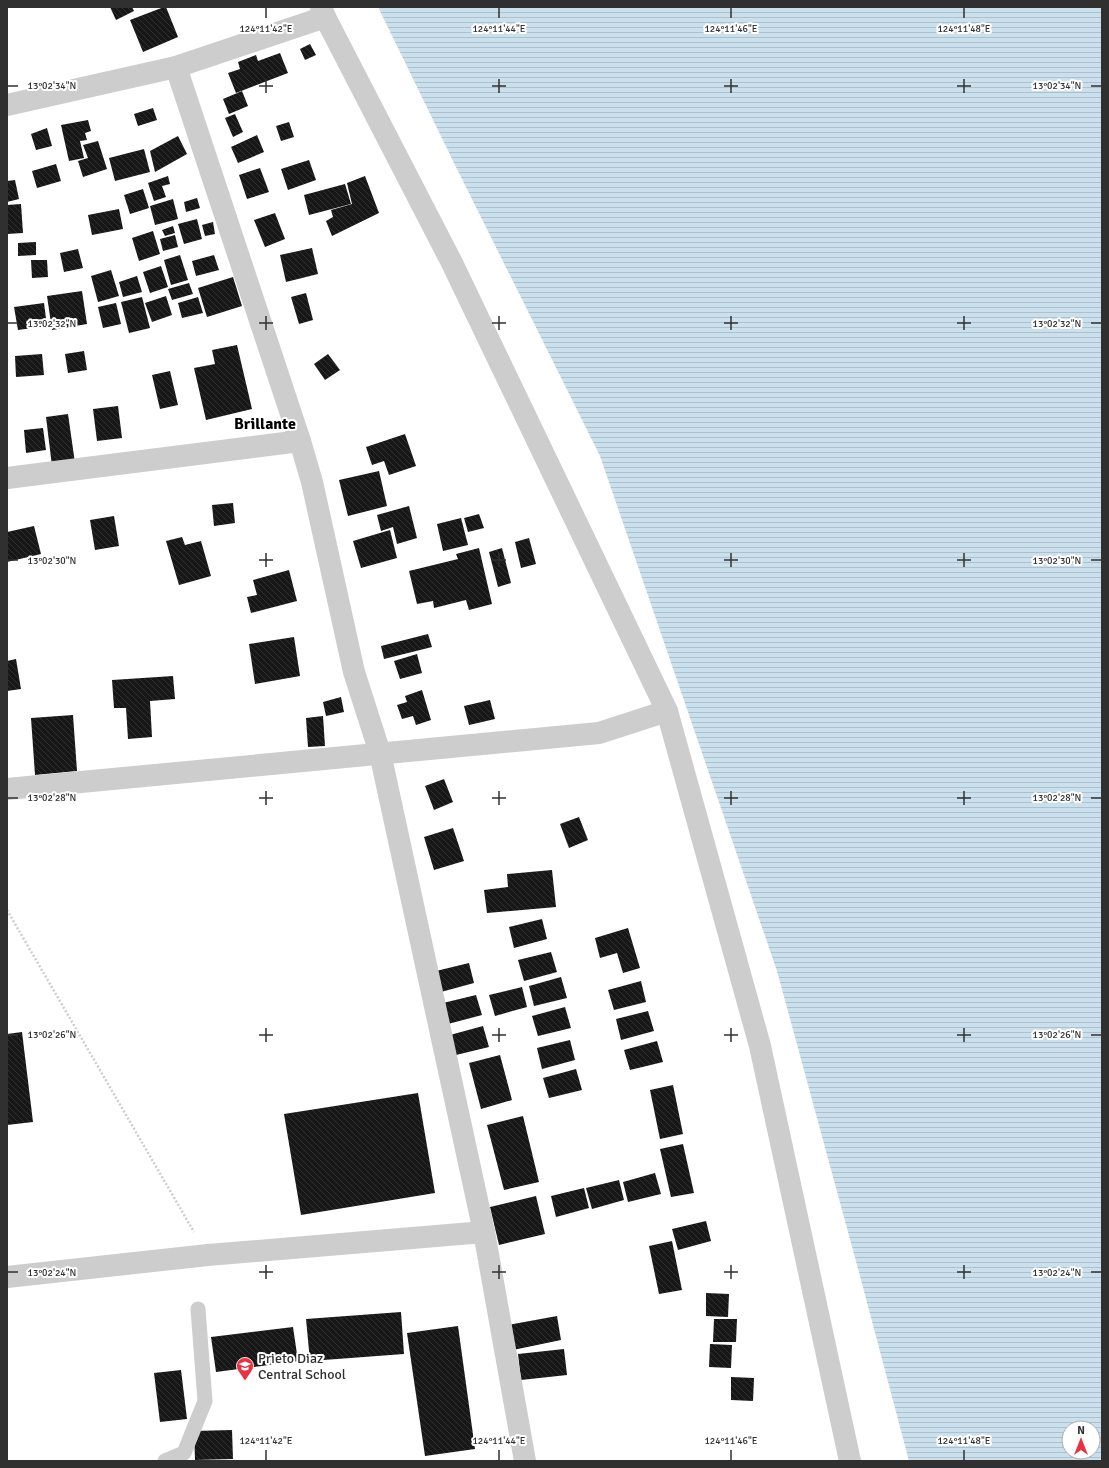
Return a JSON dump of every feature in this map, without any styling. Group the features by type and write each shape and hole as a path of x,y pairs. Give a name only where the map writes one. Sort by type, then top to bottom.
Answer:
{"street":[{"path":"7,105 176,67 323,12 452,263 667,711 760,1046 850,1461"},
{"path":"176,67 300,441 312,482 354,672 380,753 484,1232 524,1461"},
{"path":"7,478 300,441"},
{"path":"7,789 599,733 667,711"},
{"path":"7,1277 208,1255 484,1232"}],"lane":[{"path":"164,1461 184,1453 205,1401 198,1309"}],"path":[{"path":"7,910 208,1255"}],"water":[{"path":"378,7 1102,7 1102,1461 909,1461 777,971 600,456"}],"building":[{"path":"110,7 132,7 134,11 116,20"},
{"path":"166,7 178,37 143,52 130,20"},
{"path":"310,44 316,55 305,60 300,49"},
{"path":"280,53 288,73 236,93 228,73 240,69 238,62 256,55 258,61"},
{"path":"242,91 248,106 229,114 223,99"},
{"path":"153,108 157,120 138,126 134,114"},
{"path":"235,114 243,132 233,137 225,118"},
{"path":"88,120 91,131 85,133 87,140 80,141 84,158 69,161 61,125"},
{"path":"289,122 294,137 281,141 276,126"},
{"path":"47,128 52,146 36,150 31,134"},
{"path":"257,135 264,152 238,163 231,147"},
{"path":"178,136 187,154 155,172 150,151"},
{"path":"98,141 107,169 83,177 78,161 88,158 83,145"},
{"path":"144,149 150,172 115,181 109,158"},
{"path":"309,160 316,180 288,190 281,169"},
{"path":"56,164 61,181 37,188 32,171"},
{"path":"260,168 269,192 247,199 239,175"},
{"path":"168,176 170,184 162,186 166,197 154,201 148,183"},
{"path":"365,176 379,213 332,236 326,221 333,217 331,210 352,204 347,183"},
{"path":"15,180 19,199 7,202 7,181"},
{"path":"345,184 351,204 309,215 304,195"},
{"path":"143,189 149,208 130,214 124,195"},
{"path":"197,198 200,208 186,212 184,202"},
{"path":"173,199 178,219 155,225 150,206"},
{"path":"21,204 23,233 7,234 7,205"},
{"path":"119,209 123,229 92,235 88,215"},
{"path":"275,213 285,239 265,247 254,220"},
{"path":"197,219 202,239 184,244 178,224"},
{"path":"213,222 215,234 205,236 202,225"},
{"path":"173,226 175,233 165,236 162,230"},
{"path":"153,231 160,254 139,261 132,238"},
{"path":"175,235 178,247 163,251 160,239"},
{"path":"36,242 36,255 18,256 18,243"},
{"path":"312,248 318,274 286,282 280,255"},
{"path":"78,249 83,268 64,272 60,253"},
{"path":"180,255 188,280 171,285 164,260"},
{"path":"214,255 219,270 196,276 192,261"},
{"path":"31,260 47,260 48,277 32,278"},
{"path":"161,266 168,287 150,293 143,272"},
{"path":"111,270 119,296 98,302 91,276"},
{"path":"137,276 142,292 123,297 119,282"},
{"path":"233,277 242,306 207,317 198,288"},
{"path":"189,283 193,294 172,300 168,289"},
{"path":"82,291 87,324 52,330 47,296"},
{"path":"306,293 313,320 299,324 291,297"},
{"path":"166,296 172,315 152,322 145,303"},
{"path":"142,297 150,328 129,333 121,302"},
{"path":"198,297 203,313 182,318 178,303"},
{"path":"44,303 47,326 18,330 14,307"},
{"path":"116,303 121,324 103,328 98,307"},
{"path":"237,345 252,409 206,420 194,368 215,364 212,350"},
{"path":"84,351 87,370 68,373 65,354"},
{"path":"42,354 44,375 16,377 15,356"},
{"path":"328,354 340,370 325,380 314,364"},
{"path":"170,371 178,405 160,409 152,375"},
{"path":"118,406 122,438 97,441 93,409"},
{"path":"68,414 75,463 52,466 46,417"},
{"path":"43,428 46,450 26,453 24,430"},
{"path":"405,434 416,466 389,475 384,461 372,465 366,447"},
{"path":"379,471 387,506 348,516 339,480"},
{"path":"233,503 235,523 214,526 212,505"},
{"path":"409,506 417,538 397,544 393,527 381,531 377,515"},
{"path":"479,514 484,528 468,532 464,518"},
{"path":"114,516 119,546 95,550 90,520"},
{"path":"461,518 468,545 443,551 437,524"},
{"path":"34,526 41,554 7,562 7,532"},
{"path":"390,530 397,558 361,568 353,541"},
{"path":"182,537 185,545 201,541 211,576 179,585 166,541"},
{"path":"529,538 536,564 521,568 515,542"},
{"path":"479,548 492,604 469,610 466,600 434,608 433,601 417,604 409,571 458,559 456,554"},
{"path":"502,548 511,583 498,587 489,552"},
{"path":"289,570 297,601 251,613 247,597 257,595 253,580"},
{"path":"428,634 432,647 384,659 381,646"},
{"path":"294,637 300,676 255,684 249,644"},
{"path":"417,654 422,673 400,679 394,661"},
{"path":"16,659 21,689 7,691 7,661"},
{"path":"173,676 175,699 150,701 152,737 128,739 126,708 114,708 112,680"},
{"path":"422,690 431,720 416,725 413,716 402,719 397,705 407,702 405,696"},
{"path":"341,697 344,712 326,716 323,702"},
{"path":"490,700 495,719 469,725 464,706"},
{"path":"73,715 77,771 35,775 31,718"},
{"path":"323,716 325,746 308,747 306,718"},
{"path":"444,779 453,802 434,810 425,786"},
{"path":"579,817 588,840 569,848 560,824"},
{"path":"453,828 464,861 434,870 424,837"},
{"path":"552,870 556,907 487,913 484,890 508,887 507,874"},
{"path":"542,919 547,939 514,948 509,927"},
{"path":"628,928 640,968 623,973 617,953 600,958 595,938"},
{"path":"551,952 557,972 524,981 518,960"},
{"path":"469,963 474,983 441,992 436,971"},
{"path":"561,977 567,998 534,1006 529,986"},
{"path":"641,981 646,1002 614,1010 608,990"},
{"path":"522,987 527,1007 495,1016 489,995"},
{"path":"476,995 482,1015 448,1024 443,1003"},
{"path":"565,1007 571,1028 538,1036 532,1016"},
{"path":"648,1011 654,1031 621,1040 616,1019"},
{"path":"483,1026 489,1047 456,1055 450,1035"},
{"path":"22,1032 33,1122 7,1125 7,1034"},
{"path":"570,1040 575,1060 542,1069 537,1048"},
{"path":"657,1041 663,1062 630,1070 624,1050"},
{"path":"500,1055 512,1100 481,1109 469,1063"},
{"path":"576,1069 582,1090 549,1098 543,1078"},
{"path":"673,1085 683,1134 660,1139 650,1090"},
{"path":"418,1093 435,1193 301,1215 284,1114"},
{"path":"523,1116 539,1182 504,1190 487,1125"},
{"path":"683,1144 694,1193 671,1197 660,1149"},
{"path":"655,1173 661,1194 628,1202 623,1182"},
{"path":"619,1180 624,1200 592,1209 586,1188"},
{"path":"584,1188 589,1208 556,1217 551,1196"},
{"path":"536,1196 545,1234 499,1245 490,1207"},
{"path":"706,1221 711,1241 678,1250 672,1229"},
{"path":"672,1241 682,1290 659,1294 649,1246"},
{"path":"706,1293 729,1294 728,1317 706,1316"},
{"path":"401,1312 404,1354 310,1361 306,1319"},
{"path":"557,1316 561,1340 513,1350 508,1325"},
{"path":"714,1319 737,1319 736,1342 713,1342"},
{"path":"458,1326 475,1449 425,1456 407,1333"},
{"path":"293,1327 298,1361 216,1372 211,1337"},
{"path":"710,1344 732,1345 731,1368 709,1367"},
{"path":"564,1349 567,1375 521,1380 518,1354"},
{"path":"181,1370 187,1419 160,1422 154,1373"},
{"path":"731,1377 754,1378 753,1401 731,1400"},
{"path":"232,1430 233,1459 195,1460 194,1431"}],"place":[{"name":"Prieto Diaz Central School","path":"245,1381"}],"district":[{"name":"Brillante","path":"265,424"}]}
